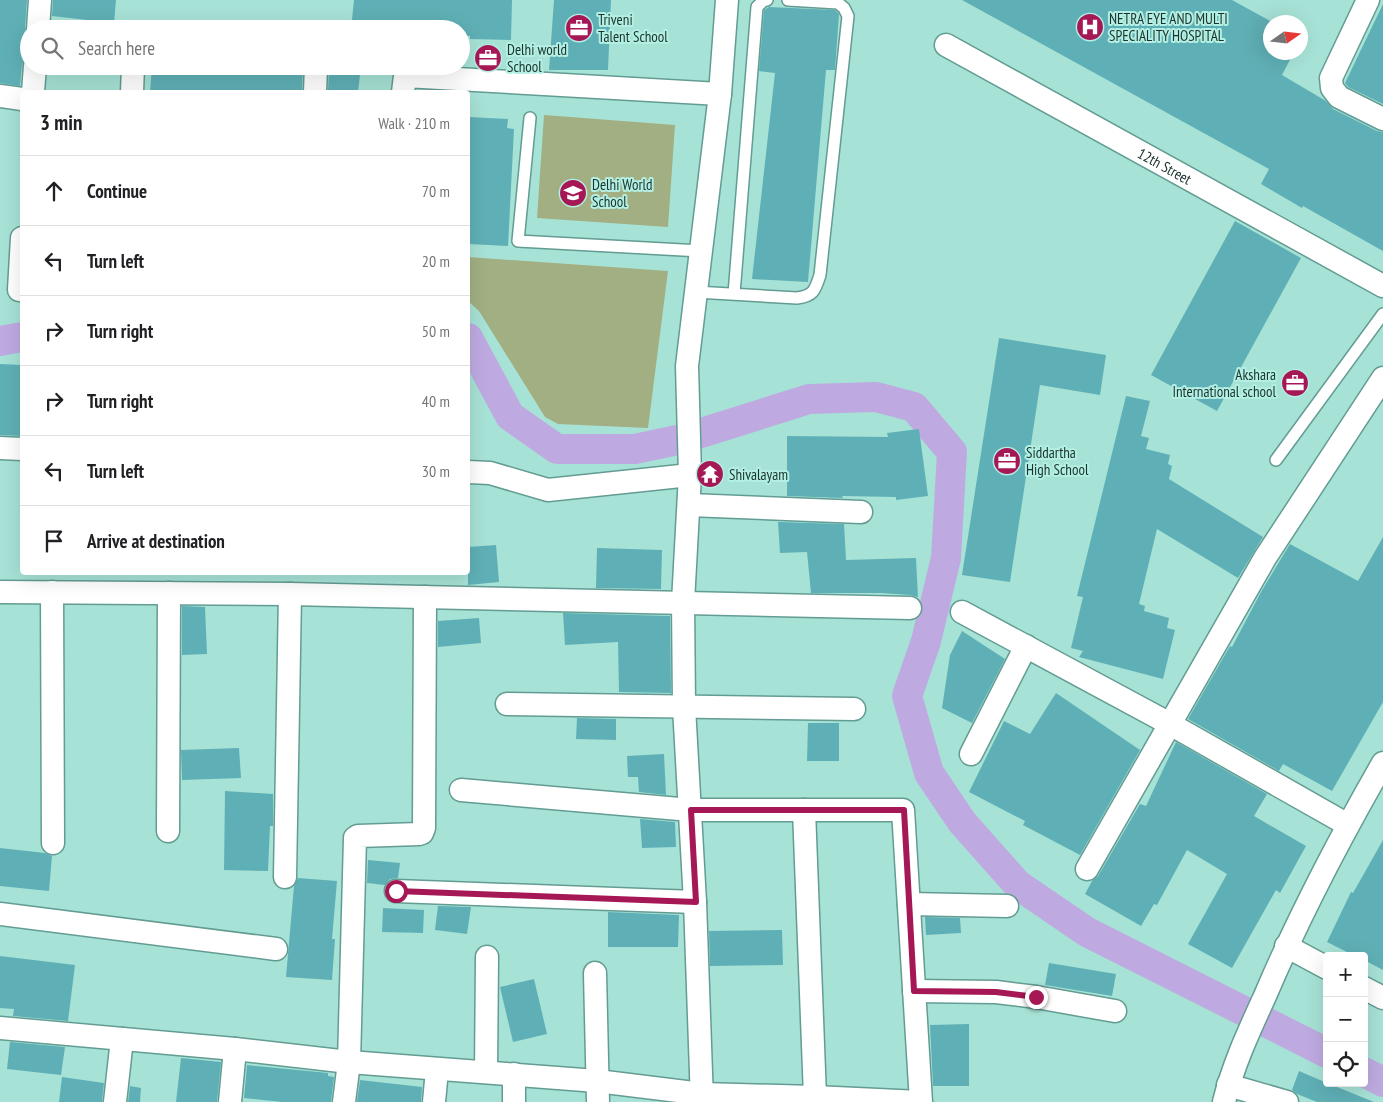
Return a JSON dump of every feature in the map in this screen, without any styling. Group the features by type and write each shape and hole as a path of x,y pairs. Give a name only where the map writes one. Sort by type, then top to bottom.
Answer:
{"street":[{"path":"39,20 40,0"},
{"path":"702,1098 696,902 684,707 684,602 690,475 687,366 720,94 727,0"},
{"path":"1368,0 1331,78 1332,88 1339,97 1383,119"},
{"name":"12th Street","path":"946,45 1383,286"},
{"path":"33,90 34,75"},
{"path":"132,90 133,75"},
{"path":"315,90 316,75"},
{"path":"403,90 405,76 720,94"},
{"path":"0,96 20,99"},
{"path":"19,290 20,273"},
{"path":"1087,869 1265,558 1383,378"},
{"path":"0,448 20,449"},
{"path":"470,472 490,473 548,490 690,475"},
{"path":"689,505 861,512"},
{"path":"0,592 290,594 910,608"},
{"path":"52,592 53,844"},
{"path":"168,832 169,593"},
{"path":"284,877 290,594"},
{"path":"344,1102 348,1062 355,838 358,836 419,834 422,833 424,828 425,597"},
{"path":"962,612 1170,724 1348,824"},
{"path":"972,754 1026,646"},
{"path":"507,704 854,709"},
{"path":"1287,1102 1226,1093 1243,1043 1286,946 1348,824 1383,763"},
{"path":"0,1028 236,1049 437,1070 514,1074 597,1092 702,1098 791,1099 815,1096 921,1102 904,810 691,810 461,790"},
{"path":"804,810 815,1096"},
{"path":"396,891 696,902"},
{"path":"909,904 1007,906"},
{"path":"0,914 276,949"},
{"path":"1286,946 1323,966"},
{"path":"486,1072 487,957"},
{"path":"595,972 597,1092"},
{"path":"1368,990 1383,998"},
{"path":"914,991 996,992 1115,1011"},
{"path":"115,1102 122,1039"},
{"path":"230,1102 236,1049"},
{"path":"434,1102 437,1070"},
{"path":"514,1074 514,1102"}],"lane":[{"path":"734,294 757,7 762,1 767,0"},
{"path":"696,292 796,298 808,296 815,289 820,276 848,16 844,8 838,3 788,0"},
{"path":"530,118 518,241 701,250"},
{"path":"1276,460 1383,314"}],"green space":[{"path":"544,115 675,125 668,227 537,218"},
{"path":"470,257 668,271 648,428 558,424 545,417 479,311 470,303"}],"building":[{"path":"0,0 27,0 26,20 20,20 20,86 0,83"},
{"path":"53,0 116,0 114,20 87,20 52,16"},
{"path":"354,0 512,0 511,40 470,39 470,20 352,20"},
{"path":"554,0 611,0 608,70 549,70"},
{"path":"962,0 1232,0 1263,17 1263,60 1290,60 1282,75 1326,101 1333,109 1377,131 1383,132 1383,251 1261,184 1269,169"},
{"path":"1383,4 1383,104 1348,87 1345,83"},
{"path":"769,7 835,10 839,14 835,70 826,70 808,282 752,279 775,73 759,71 764,10"},
{"path":"151,75 303,75 302,90 150,90"},
{"path":"329,75 360,75 358,90 328,90"},
{"path":"470,117 508,119 507,128 514,129 508,246 470,244"},
{"path":"1235,221 1301,258 1217,411 1151,375"},
{"path":"999,338 1106,355 1100,395 1040,385 1010,582 962,575"},
{"path":"0,364 20,365 20,436 0,435"},
{"path":"1126,396 1150,401 1141,436 1149,438 1146,449 1170,455 1168,464 1172,466 1169,479 1263,537 1238,578 1157,529 1139,604 1145,606 1144,611 1169,618 1167,628 1175,630 1163,679 1079,657 1083,651 1071,648 1083,597 1077,596"},
{"path":"919,429 928,496 896,500 896,497 787,496 787,436 888,437 887,433"},
{"path":"778,522 844,524 846,560 916,558 918,597 881,593 811,593 807,552 780,553"},
{"path":"1383,537 1383,702 1332,791 1283,764 1279,771 1188,719 1230,646 1232,647 1261,592 1290,544 1358,581"},
{"path":"496,545 499,582 468,585 470,547"},
{"path":"597,548 662,550 661,589 596,588"},
{"path":"182,606 205,607 207,654 182,655"},
{"path":"563,613 670,616 671,693 619,692 618,642 565,645"},
{"path":"479,618 481,643 438,647 438,621"},
{"path":"962,631 1005,659 972,723 942,708 950,655"},
{"path":"1056,693 1140,750 1080,855 1023,825 1025,821 969,792 1004,721 1030,734"},
{"path":"577,718 616,719 616,740 576,739"},
{"path":"808,723 839,723 839,761 807,761"},
{"path":"1176,742 1267,794 1254,816 1306,846 1280,893 1276,890 1232,968 1188,944 1227,874 1187,850 1157,905 1154,904 1141,926 1085,894 1092,881 1098,876 1140,804 1146,806"},
{"path":"239,748 241,778 182,780 181,750"},
{"path":"664,754 666,795 639,792 638,777 628,777 627,756"},
{"path":"225,791 273,794 273,826 270,826 268,871 224,870"},
{"path":"640,819 675,822 676,847 642,848"},
{"path":"1383,840 1383,970 1368,962 1368,952 1347,952 1327,942 1351,892 1353,893"},
{"path":"0,848 45,853 52,856 49,891 0,886"},
{"path":"368,860 400,863 398,878 390,879 385,885 367,883"},
{"path":"298,878 337,881 332,939 335,939 332,980 286,977 294,886"},
{"path":"438,906 471,907 467,934 435,930"},
{"path":"383,908 424,910 423,933 382,932"},
{"path":"608,912 679,915 678,947 608,947"},
{"path":"925,917 960,918 961,933 926,935"},
{"path":"782,930 783,965 710,966 709,931"},
{"path":"0,956 75,965 68,1021 13,1016 14,1009 0,1008"},
{"path":"1049,963 1116,974 1112,996 1045,985"},
{"path":"534,979 547,1034 513,1042 500,987"},
{"path":"969,1024 969,1086 933,1086 930,1025"},
{"path":"10,1042 65,1047 61,1075 7,1069"},
{"path":"181,1058 221,1062 217,1102 176,1102"},
{"path":"247,1065 328,1073 328,1076 334,1077 331,1102 282,1102 244,1098"},
{"path":"1299,1071 1323,1081 1323,1087 1337,1087 1374,1102 1317,1102 1292,1090"},
{"path":"62,1077 104,1083 102,1102 59,1102"},
{"path":"360,1080 422,1087 421,1102 357,1102"},
{"path":"130,1086 141,1088 140,1102 128,1102"}],"waterway":[{"path":"0,341 20,337"},
{"path":"470,342 510,416 557,449 635,449 682,439 809,399 876,397 914,407 952,452 946,558 926,641 907,696 929,773 962,822 1018,885 1087,932 1323,1051"},
{"path":"1368,1074 1383,1082"}],"place":[{"name":"NETRA EYE AND MULTI SPECIALITY HOSPITAL","path":"1090,27"},
{"name":"Triveni Talent School","path":"579,28"},
{"name":"Delhi world School","path":"488,58"},
{"name":"Delhi World School","path":"573,193"},
{"name":"Akshara International school","path":"1295,383"},
{"name":"Siddartha High School","path":"1007,461"},
{"name":"Shivalayam","path":"710,474"}],"route":[{"path":"396,891 696,902 691,810 904,810 914,991 996,992 1036,997"}]}
